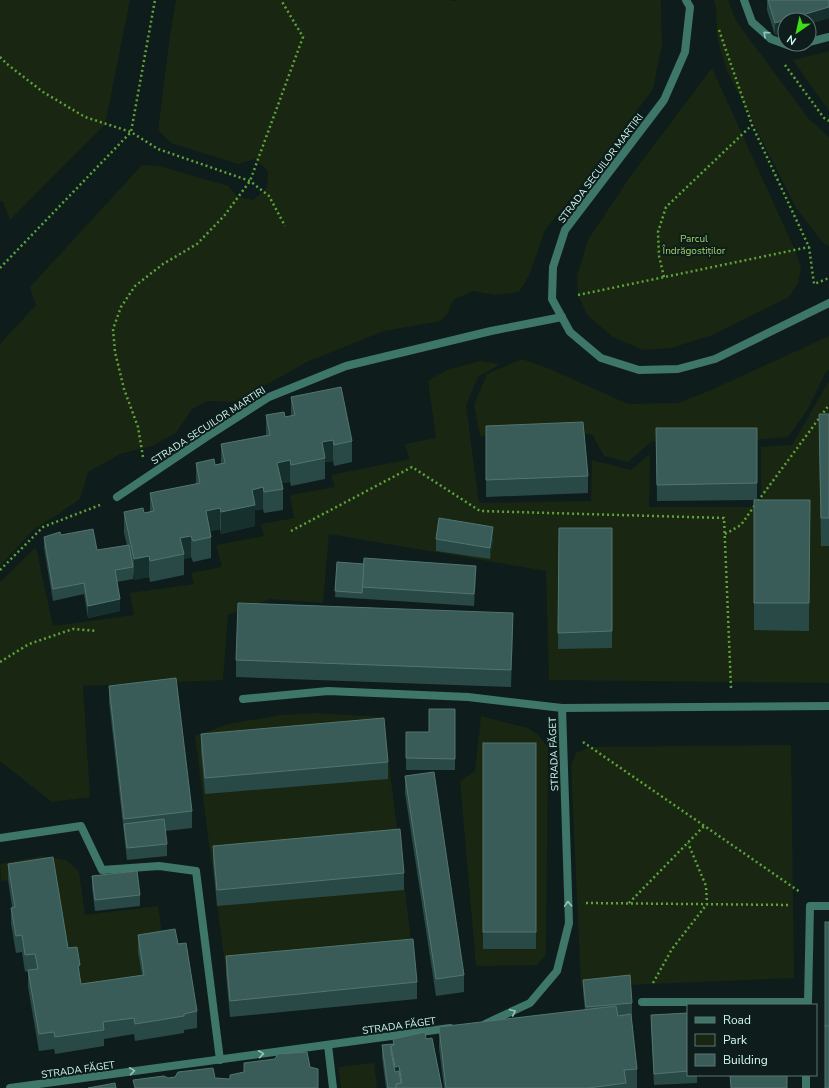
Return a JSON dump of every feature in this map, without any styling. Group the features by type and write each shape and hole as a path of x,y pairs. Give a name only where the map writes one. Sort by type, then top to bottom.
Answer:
{"street":[{"name":"STRADA SECUILOR MARTIRI","path":"686,0 690,7 685,52 664,100 565,230 553,267 552,299 570,332 601,358 639,370 678,369 715,359 829,303"},
{"path":"744,0 752,22 771,39 777,41"},
{"path":"817,40 829,37"},
{"name":"STRADA SECUILOR MARTIRI","path":"117,497 269,396 346,366 491,331 562,317"},
{"name":"STRADA FĂGET","path":"243,699 328,691 468,697 562,708 829,706"},
{"name":"STRADA FĂGET","path":"473,1025 488,1023 530,1003 557,971 569,923 562,708"},
{"path":"0,838 82,826 102,870 159,866 196,871 220,1060"},
{"path":"642,1002 808,1003 810,906 825,906"},
{"name":"STRADA FĂGET","path":"10,1088 458,1027"},
{"path":"328,1045 333,1088"},
{"path":"806,1076 806,1088"}],"path":[{"path":"0,268 131,132 155,0"},
{"path":"146,477 138,427 124,389 115,352 113,329 121,307 136,286 163,264 197,244 224,216 250,182 304,36 282,0"},
{"path":"719,30 752,124 809,247 814,284 829,278"},
{"path":"0,57 43,92 85,117 131,132 158,149 250,182 268,196 285,226"},
{"path":"784,64 824,118 829,121"},
{"path":"664,277 659,256 658,232 666,207 752,124"},
{"path":"578,295 809,247"},
{"path":"725,534 741,526 829,405"},
{"path":"291,531 412,467 480,511 724,518 731,693"},
{"path":"0,570 43,527 117,497"},
{"path":"0,662 29,644 73,628 97,631"},
{"path":"581,741 704,826 825,906"},
{"path":"628,903 704,826"},
{"path":"642,1002 672,949 707,904 706,886 688,843"},
{"path":"582,903 810,906"}],"green space":[{"path":"0,0 130,0 105,124 10,220 3,202 0,201"},
{"path":"176,0 660,0 662,45 653,89 583,183 545,230 529,276 519,292 494,295 473,291 453,300 448,313 440,321 384,331 307,362 235,402 208,401 192,409 176,433 152,446 120,454 88,472 80,499 34,529 0,566 0,344 36,305 30,287 142,165 159,166 228,186 238,197 253,200 267,188 268,171 255,159 238,164 171,143 158,130"},
{"path":"714,0 728,0 736,21 809,119 829,137 829,246 824,244 796,208 726,69 717,37 716,8"},
{"path":"829,51 829,111 793,60"},
{"name":"Parcul Îndrăgostiților","path":"712,68 795,250 801,268 798,283 789,297 710,336 671,348 643,350 613,337 588,316 578,295 577,276 588,240 630,177"},
{"path":"829,336 829,370 826,372 808,409 788,437 753,440 652,441 628,462 604,456 592,434 480,436 474,405 487,374 522,359 550,369 628,404 678,403 711,390"},
{"path":"480,361 500,364 478,377 466,405 479,503 591,501 592,460 631,470 650,454 649,507 761,507 761,447 792,445 829,381 829,683 549,680 546,571 329,534 323,603 270,599 228,615 223,680 83,686 90,797 52,802 0,761 0,582 36,547 53,626 134,615 130,593 194,584 191,573 222,567 216,545 264,536 261,524 294,518 290,495 335,487 331,475 410,459 405,444 436,438 428,381 447,370"},
{"path":"316,713 383,717 413,955 226,973 195,736 228,724 282,715"},
{"path":"481,716 528,728 538,735 548,747 546,954 537,965 476,966 460,781 475,771"},
{"path":"791,745 794,978 581,987 571,765 576,753 590,747"},
{"path":"41,856 66,860 79,871 85,915 158,906 164,948 144,991 81,1001 68,965 53,874 1,881 0,864"},
{"path":"374,1063 377,1088 341,1088 338,1067"}],"building":[{"path":"768,0 829,0 829,7 812,12 777,12 777,22 775,23"},
{"path":"341,387 352,441 334,445 333,440 322,442 325,458 291,465 290,460 277,463 283,489 264,492 263,487 252,490 255,505 221,512 220,508 206,511 211,537 193,541 191,536 180,538 184,554 150,561 149,556 134,559 124,512 143,508 144,513 154,511 150,493 200,483 196,463 214,459 215,465 225,463 221,444 270,435 266,415 284,412 285,417 295,415 291,397"},
{"path":"819,414 829,414 829,518 821,518"},
{"path":"583,422 588,476 486,480 486,426"},
{"path":"656,428 757,428 757,483 657,485"},
{"path":"754,500 810,500 809,603 754,603"},
{"path":"439,518 493,527 490,548 436,539"},
{"path":"559,528 612,528 612,631 558,633"},
{"path":"93,529 97,550 129,545 133,567 115,570 120,599 88,606 84,583 53,589 44,537 60,532 61,535"},
{"path":"364,558 476,566 474,594 362,587"},
{"path":"337,562 364,564 362,593 335,591"},
{"path":"238,603 513,613 511,670 236,660"},
{"path":"176,678 192,811 124,819 109,686"},
{"path":"429,709 455,709 455,759 406,758 406,732 429,732"},
{"path":"384,718 388,762 205,778 201,734"},
{"path":"483,743 536,743 536,932 483,932"},
{"path":"434,772 464,975 436,979 405,776"},
{"path":"164,819 167,844 127,848 124,824"},
{"path":"400,829 404,873 217,890 213,846"},
{"path":"53,857 68,948 77,947 81,984 144,975 138,935 175,929 178,944 186,943 197,1011 184,1014 184,1016 135,1024 134,1018 103,1022 104,1030 55,1037 54,1032 39,1034 28,970 38,969 35,954 25,955 22,935 16,936 11,908 15,907 8,864"},
{"path":"137,871 140,895 95,900 92,876"},
{"path":"825,922 829,922 829,1026 825,1026"},
{"path":"413,939 417,982 230,1001 226,956"},
{"path":"630,975 632,1003 586,1007 583,980"},
{"path":"616,1006 618,1016 631,1014 637,1069 624,1070 626,1083 588,1088 446,1088 439,1027"},
{"path":"687,1013 687,1071 654,1074 651,1015"},
{"path":"825,1026 829,1026 829,1088 825,1088"},
{"path":"425,1032 426,1039 432,1038 442,1088 396,1088 396,1084 402,1083 399,1066 395,1067 391,1046 394,1045 393,1039"},
{"path":"393,1044 391,1046 391,1051 395,1072 399,1071 401,1083 396,1084 396,1088 388,1088 382,1045"},
{"path":"307,1052 310,1067 318,1069 318,1088 135,1088 133,1080 164,1076 168,1078 175,1077 178,1072 213,1068 215,1078 230,1079 230,1075 244,1072 244,1063 275,1059 278,1054"},
{"path":"730,1076 787,1076 787,1088 731,1088"},
{"path":"115,1083 116,1088 88,1088"}]}
